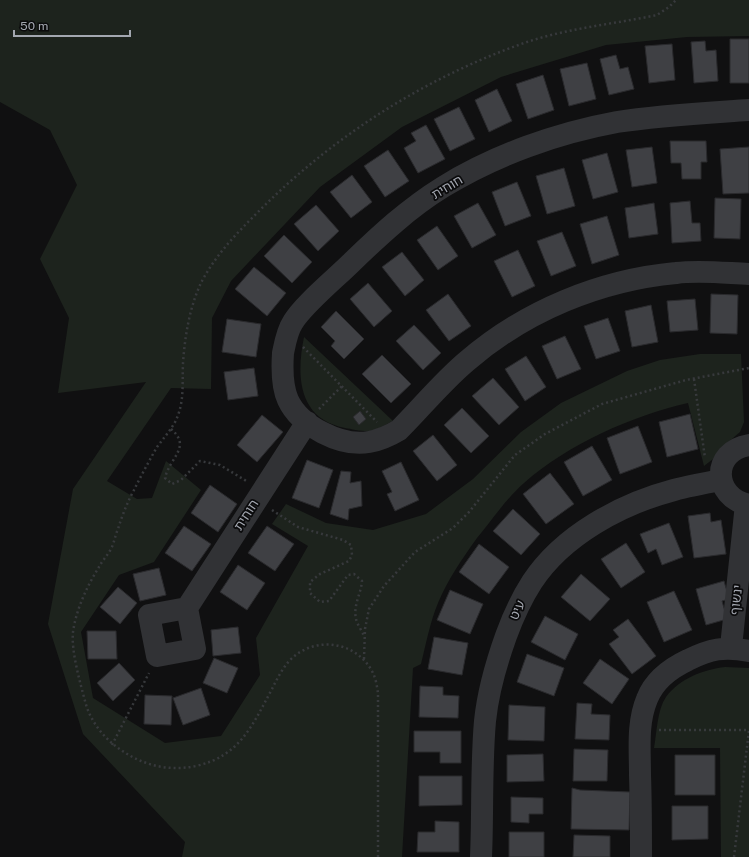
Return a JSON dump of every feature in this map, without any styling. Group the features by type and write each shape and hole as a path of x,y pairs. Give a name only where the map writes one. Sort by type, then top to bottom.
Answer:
{"street":[{"name":"חוחית","path":"749,110 667,115 616,123 539,143 476,170 443,188 380,235 306,307 293,322 285,342 282,361 288,400 306,422 329,436 367,443 386,438 399,430 436,391 476,353 517,324 550,307 601,288 646,277 677,272 749,274"},
{"name":"חוחית","path":"187,608 306,422"},
{"path":"747,505 731,498 725,490 714,481 725,460 732,452 741,446 749,445"},
{"name":"עיט","path":"481,857 485,722 489,696 501,651 513,619 533,581 548,562 565,547 602,520 652,497 714,481"},
{"name":"ינשוף","path":"740,649 747,505"},
{"path":"187,608 194,649 157,656 149,615 187,608"},
{"path":"641,857 640,730 641,717 647,698 656,682 668,672 699,654 740,649"}],"path":[{"path":"288,333 390,435"},
{"path":"364,659 369,609 384,586 415,552 453,528 469,512 515,455 545,434 602,404 694,379 749,368"},
{"path":"694,379 714,481"},
{"path":"306,422 342,386"},
{"path":"171,429 179,436 182,442 178,452 168,467 165,478 172,484 182,480 200,461 220,465 298,527 344,540 351,546 352,555 349,561 320,574 310,582 310,593 320,602 329,601 348,575 354,574 362,581 361,591 356,604 356,619 365,637"},
{"path":"112,745 157,656"},
{"path":"640,730 749,730 734,857"}],"shaded area":[{"path":"0,0 749,0 749,36 687,37 606,45 501,77 402,127 320,187 231,281 212,318 211,389 171,388 107,481 137,499 152,498 166,461 201,490 154,562 119,575 81,632 93,698 165,743 221,736 260,675 256,638 308,546 272,524 286,504 326,523 373,530 426,514 473,479 521,432 561,403 627,371 660,360 700,354 741,354 744,422 740,432 719,450 713,459 704,466 688,403 623,424 580,444 541,469 524,483 499,510 461,561 446,586 435,610 421,664 413,668 402,857 182,857 185,842 83,734 48,624 73,489 146,382 58,393 69,318 40,259 77,185 50,130 0,102"},
{"path":"304,337 393,421 376,429 364,431 345,428 329,423 318,415 309,406 301,381 300,366"},
{"path":"725,667 749,668 749,857 721,857 720,748 654,748 661,708 666,697 672,690 692,676 708,670"}],"building":[{"path":"730,39 749,39 749,83 730,83"},
{"path":"705,41 706,51 716,50 718,81 694,83 691,42"},
{"path":"672,44 675,80 649,83 645,46"},
{"path":"616,55 620,69 628,67 634,89 609,95 600,59"},
{"path":"587,63 596,99 569,106 560,69"},
{"path":"543,75 554,110 528,119 516,84"},
{"path":"497,89 512,121 489,132 475,100"},
{"path":"459,107 475,139 450,151 434,119"},
{"path":"426,125 445,159 418,173 404,148 416,141 411,133"},
{"path":"670,141 706,141 707,162 701,162 701,179 682,179 681,163 671,163"},
{"path":"652,147 657,183 632,187 626,150"},
{"path":"749,147 749,193 723,194 720,149"},
{"path":"388,150 409,181 385,197 364,166"},
{"path":"607,153 618,192 593,199 582,160"},
{"path":"564,168 575,206 547,214 536,176"},
{"path":"352,175 372,202 351,218 330,192"},
{"path":"517,182 531,216 505,226 492,192"},
{"path":"715,198 741,199 740,239 714,238"},
{"path":"690,201 692,223 700,223 701,241 672,243 670,203"},
{"path":"478,203 496,235 472,248 454,216"},
{"path":"654,203 658,234 629,238 625,208"},
{"path":"316,205 339,231 318,251 294,224"},
{"path":"607,216 619,255 592,264 580,224"},
{"path":"437,226 458,256 438,270 417,240"},
{"path":"562,232 576,266 551,276 537,241"},
{"path":"284,235 312,262 292,283 264,256"},
{"path":"518,250 535,286 512,297 494,261"},
{"path":"402,252 424,280 405,296 382,267"},
{"path":"254,267 286,293 267,316 235,289"},
{"path":"368,283 392,311 374,327 350,299"},
{"path":"448,294 471,326 449,341 426,310"},
{"path":"711,294 738,295 737,334 710,333"},
{"path":"695,299 698,330 670,332 667,301"},
{"path":"651,305 658,342 632,347 625,311"},
{"path":"336,311 364,339 344,359 331,346 335,341 321,327"},
{"path":"608,318 620,351 596,359 584,326"},
{"path":"227,319 261,324 256,357 222,352"},
{"path":"414,325 441,353 423,370 396,341"},
{"path":"565,336 581,369 557,379 542,346"},
{"path":"382,355 411,384 391,403 362,374"},
{"path":"526,356 546,387 525,401 505,369"},
{"path":"254,368 258,396 228,400 224,372"},
{"path":"493,378 519,407 499,425 472,396"},
{"path":"462,408 489,436 471,453 444,425"},
{"path":"360,411 366,419 359,425 353,417"},
{"path":"690,414 698,449 667,457 659,422"},
{"path":"262,415 283,432 257,462 237,445"},
{"path":"638,426 652,462 620,474 607,438"},
{"path":"433,435 457,465 437,481 413,451"},
{"path":"592,446 612,480 583,496 564,462"},
{"path":"307,460 333,470 319,508 292,498"},
{"path":"401,462 419,500 395,511 387,494 392,492 382,471"},
{"path":"341,471 351,472 350,483 361,481 362,506 349,509 348,520 330,514"},
{"path":"550,473 574,504 546,524 523,494"},
{"path":"210,485 237,504 218,532 191,513"},
{"path":"513,509 540,534 521,555 493,531"},
{"path":"710,513 711,522 721,520 726,554 694,558 688,516"},
{"path":"669,523 683,557 662,565 656,549 648,553 640,534"},
{"path":"184,526 211,544 192,571 165,553"},
{"path":"267,526 294,544 275,571 248,553"},
{"path":"626,543 645,572 621,588 601,559"},
{"path":"479,544 509,567 489,594 459,572"},
{"path":"238,565 265,583 247,610 220,592"},
{"path":"159,568 166,595 140,601 133,574"},
{"path":"581,574 610,599 590,621 561,597"},
{"path":"724,581 729,599 722,601 727,619 706,625 696,589"},
{"path":"118,587 137,603 120,624 100,607"},
{"path":"450,590 483,604 470,634 437,620"},
{"path":"674,591 692,630 664,642 647,602"},
{"path":"545,616 578,634 565,660 531,642"},
{"path":"628,619 656,656 632,674 609,644 619,637 613,630"},
{"path":"238,627 241,653 213,656 211,630"},
{"path":"87,631 116,631 117,659 88,659"},
{"path":"434,637 468,643 462,675 428,669"},
{"path":"527,654 564,668 554,696 517,682"},
{"path":"214,658 238,668 227,693 203,683"},
{"path":"600,659 629,679 612,704 583,683"},
{"path":"119,663 135,680 113,701 97,683"},
{"path":"420,686 443,687 443,695 459,696 458,718 419,717"},
{"path":"201,688 210,715 183,725 173,698"},
{"path":"145,695 172,696 171,725 144,724"},
{"path":"577,703 592,704 591,714 610,715 609,740 575,739"},
{"path":"509,705 545,707 544,741 508,740"},
{"path":"414,731 461,731 461,763 440,763 440,752 414,752"},
{"path":"574,749 608,750 607,781 573,781"},
{"path":"543,754 544,781 507,782 507,755"},
{"path":"675,755 715,755 715,795 675,795"},
{"path":"419,776 462,776 462,805 419,806"},
{"path":"572,788 580,790 630,792 629,830 571,829"},
{"path":"511,797 543,798 543,814 529,814 529,823 511,822"},
{"path":"672,806 708,806 708,839 672,840"},
{"path":"435,821 459,822 459,852 417,852 418,832 435,832"},
{"path":"509,832 544,832 544,857 509,857"},
{"path":"574,835 610,836 610,857 573,857"}]}
